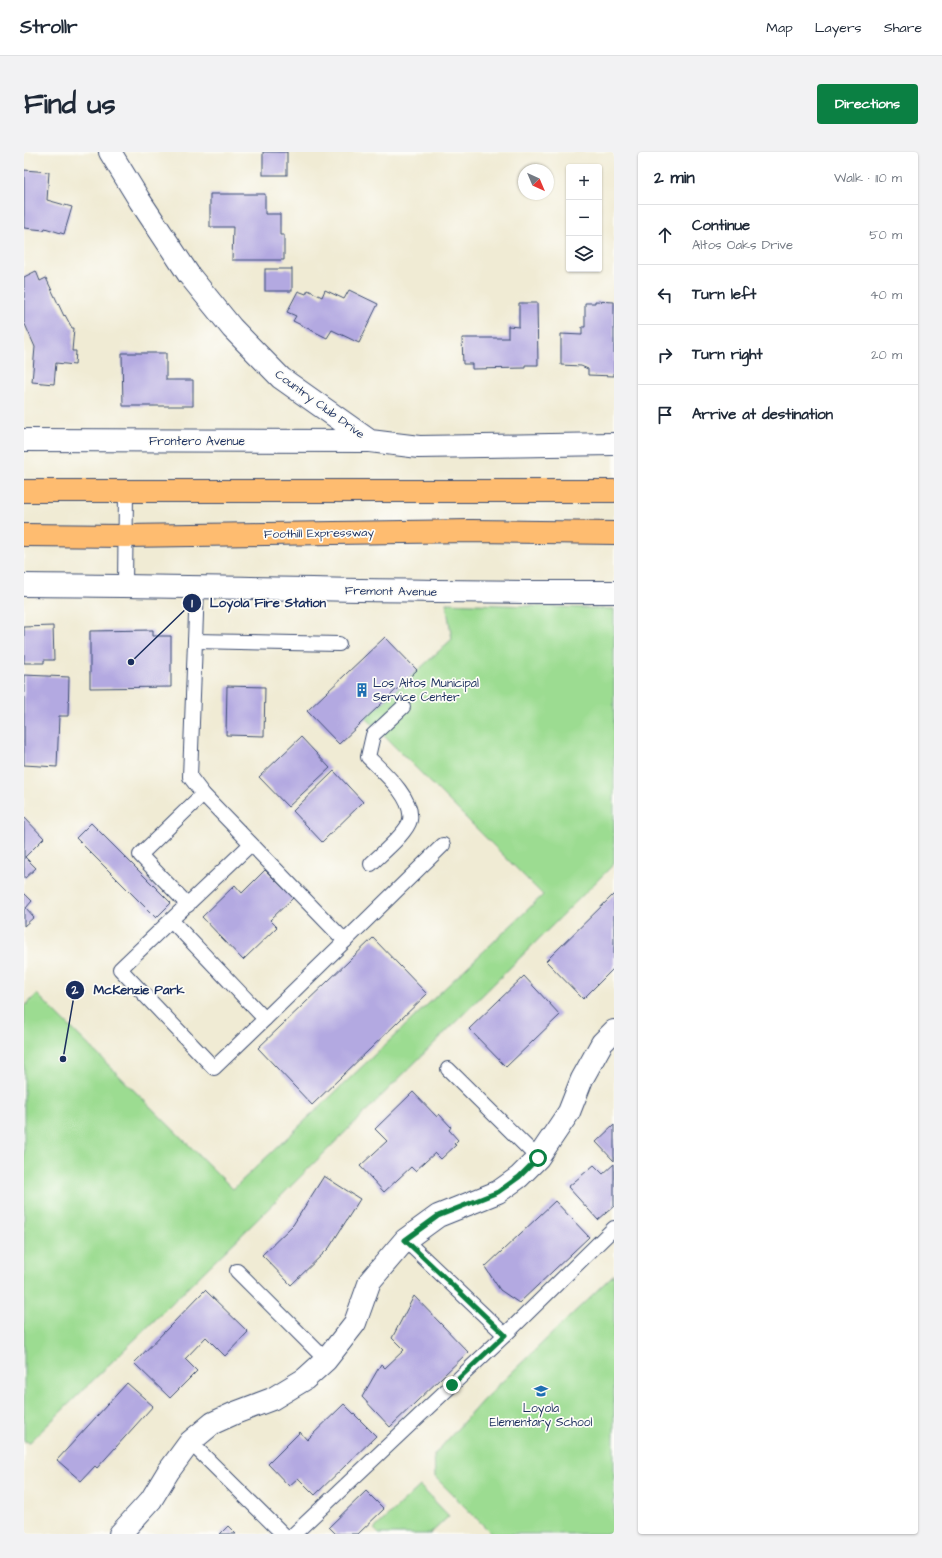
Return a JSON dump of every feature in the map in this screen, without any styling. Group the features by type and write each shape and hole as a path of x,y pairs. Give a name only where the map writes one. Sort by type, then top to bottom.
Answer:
{"highway":[{"path":"24,490 614,491"},
{"name":"Foothill Expressway","path":"24,535 125,536 471,531 614,533"}],"street":[{"name":"Country Club Drive","path":"110,152 189,275 232,328 281,378 370,441 419,447 614,444"},
{"name":"Frontero Avenue","path":"24,440 370,441"},
{"name":"Fremont Avenue","path":"24,585 479,593 614,592"},
{"path":"120,1534 151,1500 168,1472 190,1442 213,1424 235,1413 272,1399 305,1379 326,1360 355,1323 370,1281 405,1240 438,1216 498,1192 519,1177 538,1158 569,1112 582,1079 602,1043 614,1031"}],"lane":[{"path":"125,586 126,491"},
{"path":"197,587 190,777 203,794 345,941"},
{"path":"195,641 339,644"},
{"path":"371,864 405,829 410,820 409,808 398,788 368,757 373,735 403,707"},
{"path":"188,905 140,855 203,794"},
{"path":"251,844 120,969 214,1068 443,845"},
{"path":"170,920 265,1019"},
{"path":"448,1069 538,1158"},
{"path":"294,1534 505,1335 614,1228"},
{"path":"405,1240 505,1335"},
{"path":"237,1271 326,1360"},
{"path":"190,1442 283,1534"}],"green space":[{"path":"446,603 614,609 614,864 260,1217 30,1442 24,1441 24,1007 37,994 233,1189 543,895 366,718 452,639"},
{"name":"Loyola Elementary School","path":"614,1274 614,1534 492,1534 435,1477 434,1455 483,1400"},
{"path":"420,1486 449,1516 430,1534 379,1534 374,1529"}],"building":[{"path":"263,152 287,152 287,175 263,175"},
{"path":"24,170 49,172 47,200 72,207 64,234 45,228 44,230 24,228"},
{"path":"210,194 265,194 265,214 280,214 280,235 284,235 284,260 232,260 233,227 210,227"},
{"path":"265,269 292,269 292,291 265,291"},
{"path":"36,271 40,281 46,278 64,316 65,315 72,328 74,328 72,351 76,351 75,365 56,363 54,384 32,382 35,347 24,322 24,277"},
{"path":"308,290 322,297 325,290 344,299 349,290 378,304 359,343 332,330 327,338 293,321 296,316 287,312 298,291 306,294"},
{"path":"595,301 614,302 614,376 588,375 588,369 581,366 561,365 561,334 582,335 582,327 585,327 585,303 595,303"},
{"path":"519,303 537,303 538,365 525,365 525,368 472,369 472,364 463,364 462,338 508,338 508,326 519,327"},
{"path":"122,353 166,353 166,380 193,380 193,406 123,406"},
{"path":"53,626 54,660 44,660 44,663 24,663 24,627"},
{"path":"153,630 153,636 171,636 171,687 90,688 90,631"},
{"name":"Los Altos Municipal Service Center","path":"385,637 417,670 339,744 307,711"},
{"path":"24,675 69,677 68,716 59,716 57,767 24,765"},
{"path":"227,686 265,687 264,736 226,735"},
{"path":"301,737 330,768 288,807 259,777"},
{"path":"334,771 363,802 322,842 293,811"},
{"path":"24,817 44,838 25,857 36,868 24,879"},
{"path":"91,823 171,903 156,918 76,838"},
{"path":"265,870 293,898 270,920 277,927 243,960 202,917 235,885 242,893"},
{"path":"24,893 32,901 26,908 34,917 24,926"},
{"path":"614,894 614,968 583,999 546,961"},
{"path":"373,938 427,994 312,1105 258,1048"},
{"path":"524,976 560,1015 506,1067 469,1029"},
{"path":"413,1092 437,1117 439,1114 451,1127 449,1130 458,1140 454,1144 456,1145 441,1159 435,1153 415,1171 411,1167 384,1192 360,1166 387,1141 375,1129"},
{"path":"614,1125 614,1161 596,1142"},
{"path":"614,1164 614,1206 598,1220 568,1187 594,1165 603,1174"},
{"path":"324,1176 360,1199 329,1248 291,1285 262,1255 293,1225"},
{"path":"555,1201 589,1237 519,1303 500,1290 485,1267"},
{"path":"205,1290 248,1332 225,1356 206,1337 185,1359 197,1371 170,1398 134,1363"},
{"path":"414,1296 468,1352 390,1427 362,1397 381,1364 385,1368 404,1350 392,1338"},
{"path":"127,1383 153,1406 97,1468 95,1466 81,1481 57,1460"},
{"path":"344,1404 376,1436 315,1495 298,1478 289,1486 268,1464 300,1432 307,1440"},
{"path":"366,1491 384,1509 358,1534 336,1534 329,1527"},
{"path":"228,1526 236,1534 220,1534"}],"place":[{"name":"Loyola Fire Station","path":"131,662"},
{"name":"Los Altos Municipal Service Center","path":"362,690"},
{"name":"McKenzie Park","path":"63,1059"},
{"name":"Loyola Elementary School","path":"541,1391"}],"route":[{"path":"452,1385 505,1335 405,1240 438,1216 498,1192 519,1177 538,1158"}]}
